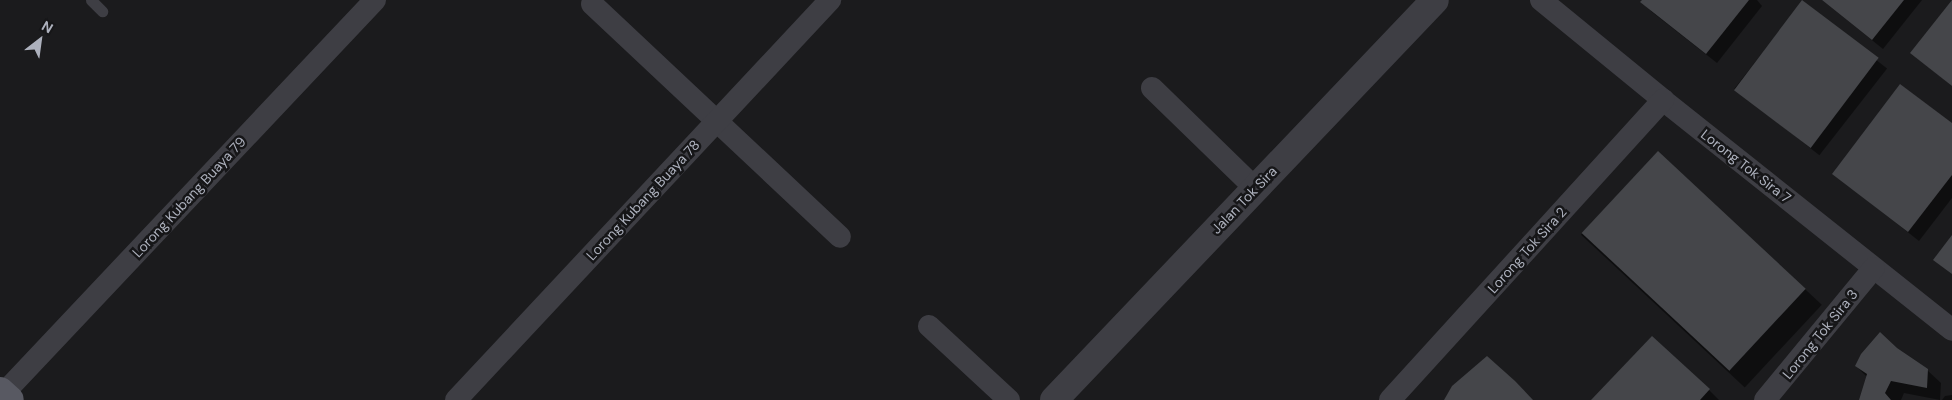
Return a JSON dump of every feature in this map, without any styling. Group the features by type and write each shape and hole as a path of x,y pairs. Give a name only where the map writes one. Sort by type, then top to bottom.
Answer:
{"street":[{"name":"Lorong Kubang Buaya 79","path":"4,395 376,0"},
{"name":"Lorong Kubang Buaya 78","path":"456,400 830,0"},
{"name":"Jalan Tok Sira","path":"1054,400 1435,0"},
{"name":"Lorong Tok Sira 7","path":"1541,0 1663,100 1952,330"},
{"path":"592,4 840,237"},
{"path":"1152,88 1255,188"},
{"name":"Lorong Tok Sira 2","path":"1390,400 1663,100"},
{"name":"Lorong Tok Sira 3","path":"1765,400 1874,268"},
{"path":"929,326 1010,400"}],"lane":[{"path":"91,0 102,11"}],"building":[{"path":"1642,0 1749,0 1706,54 1640,2"},
{"path":"1802,0 1879,58 1811,148 1734,90"},
{"path":"1822,0 1904,0 1872,40"},
{"path":"1952,0 1952,86 1910,53"},
{"path":"1900,84 1952,123 1952,175 1908,232 1832,174"},
{"path":"1658,151 1806,289 1729,371 1582,233"},
{"path":"1952,235 1952,274 1933,260"},
{"path":"1880,332 1897,348 1928,369 1927,388 1891,381 1885,393 1891,400 1859,400 1867,374 1855,366 1861,354"},
{"path":"1652,336 1710,389 1700,400 1591,400"},
{"path":"1487,356 1533,400 1444,400 1452,386"}]}
